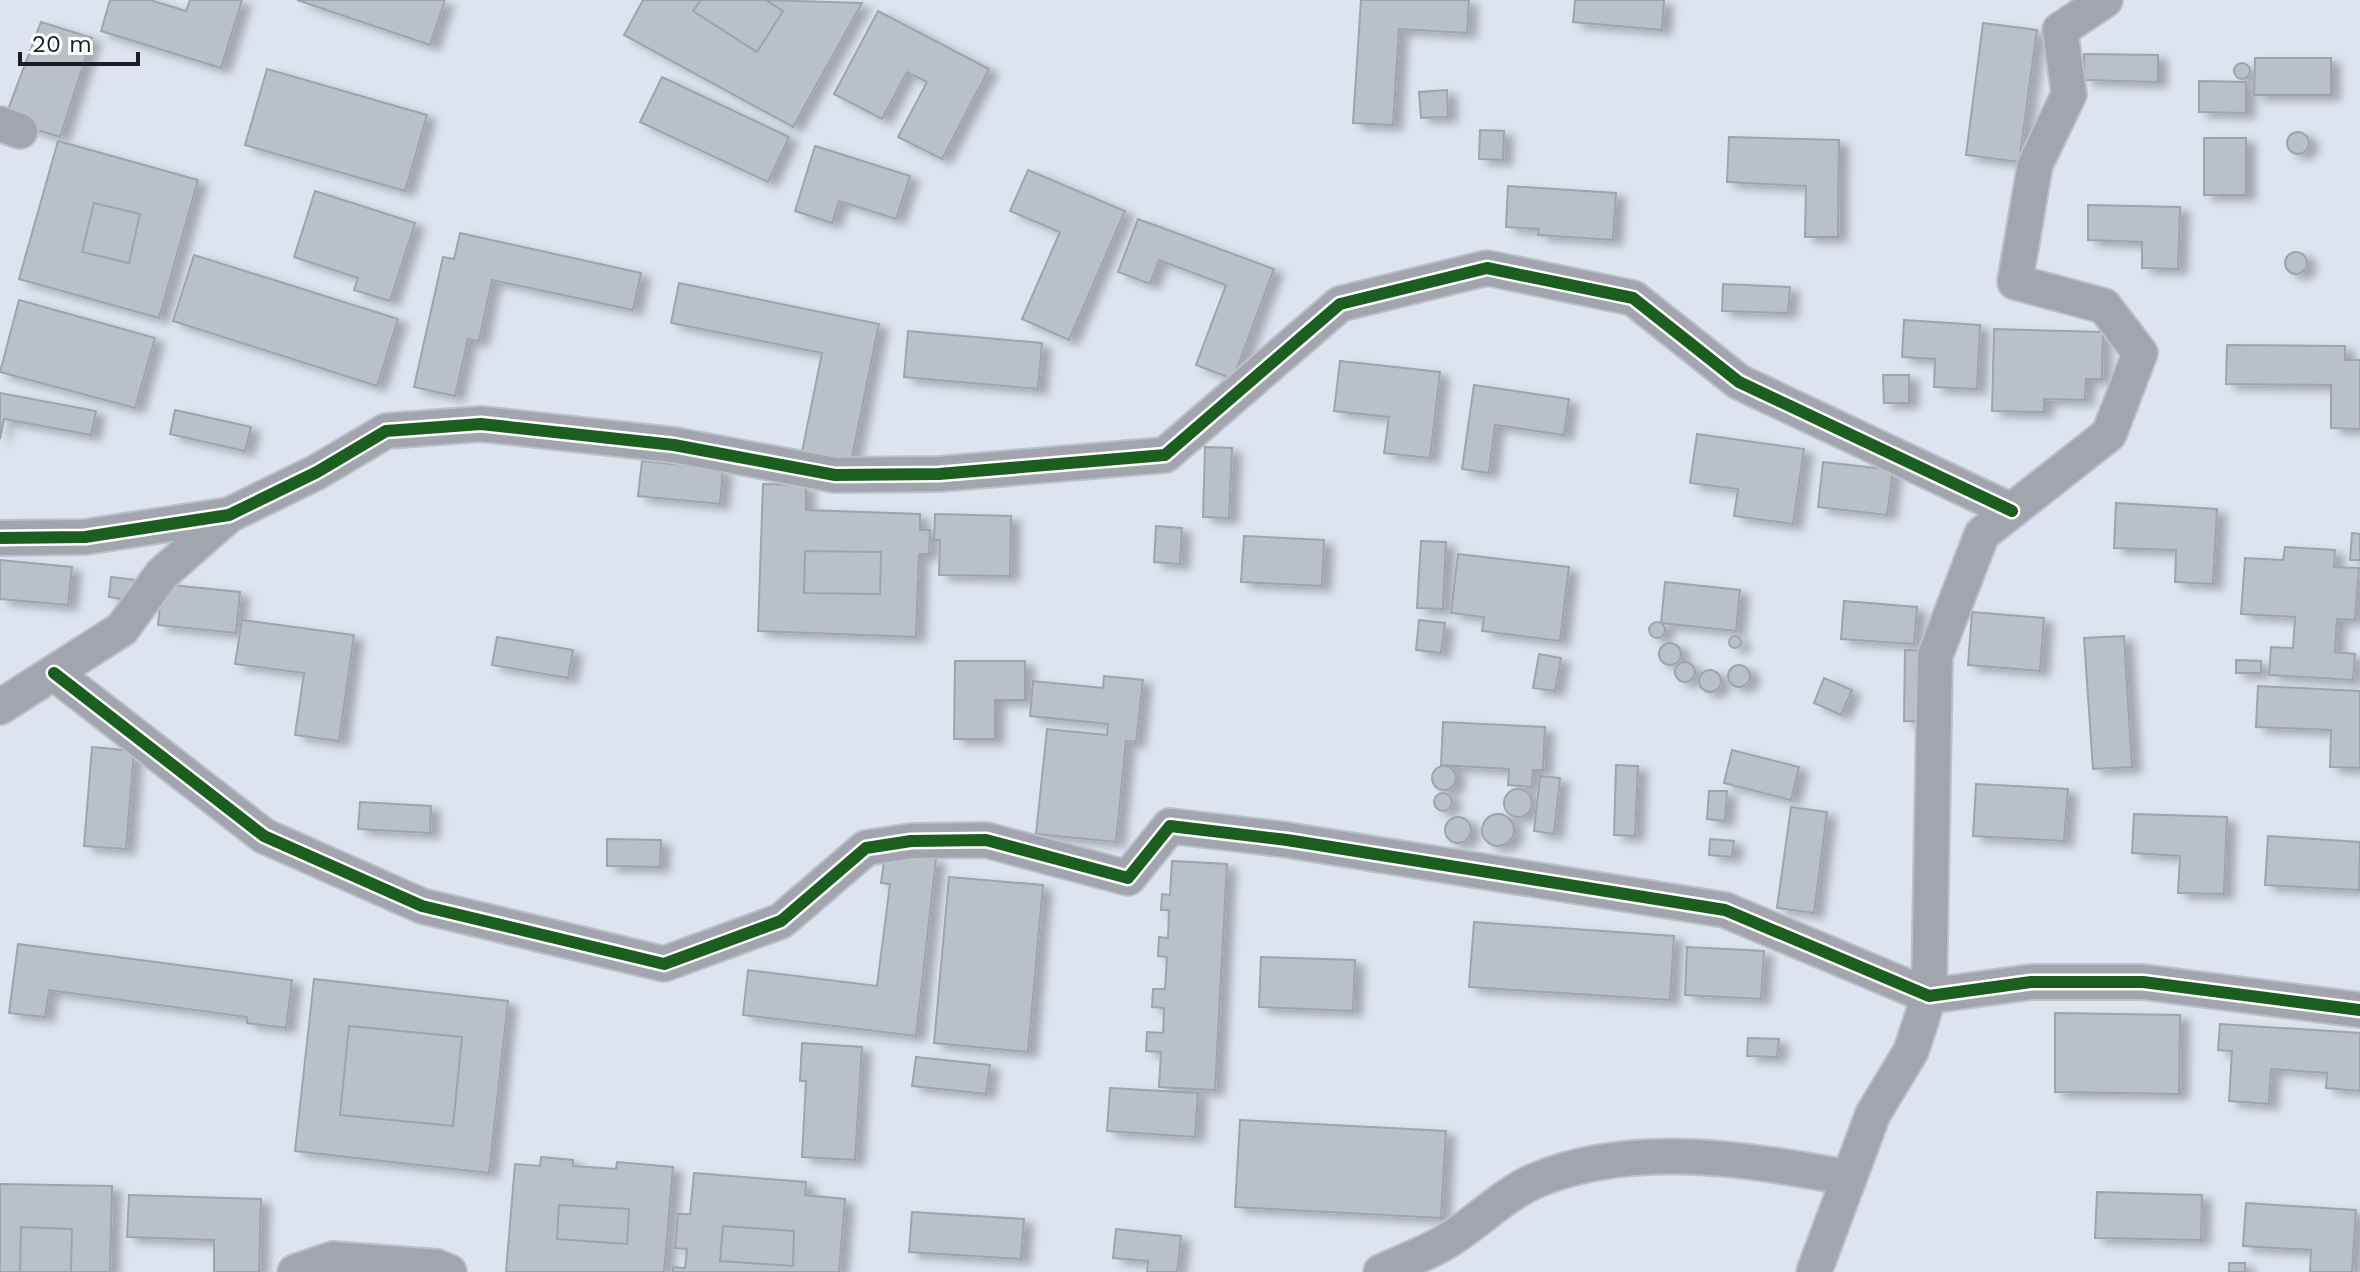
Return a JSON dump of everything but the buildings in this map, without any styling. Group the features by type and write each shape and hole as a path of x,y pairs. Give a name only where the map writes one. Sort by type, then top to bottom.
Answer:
{"street":[{"path":"1814,1272 1873,1114 1911,1051 1929,996 1935,656 1982,534 2109,434 2140,353 2104,306 2015,282 2035,165 2069,94 2060,30 2105,0"},
{"path":"0,707 122,629 162,574 229,515 317,472 386,431 481,424 674,445 835,475 939,474 1165,455 1340,304 1487,268 1633,298 1739,382 2012,511"},
{"path":"0,538 85,537 229,515"},
{"path":"54,673 264,836 422,906 664,964 781,921 866,848 911,841 986,840 1128,878 1170,826 1287,840 1725,910 1929,996 2031,982 2143,982 2360,1010"},
{"path":"1381,1272 1441,1244 1535,1180 1598,1162 1673,1158 1780,1165 1849,1178"},
{"path":"295,1272 333,1259 437,1267 449,1272"}],"cycle path":[{"path":"0,538 85,537 229,515 317,472 386,431 481,424 674,445 835,475 939,474 1165,455 1340,304 1487,268 1633,298 1739,382 2012,511"},
{"path":"54,673 264,836 422,906 664,964 781,921 866,848 911,841 986,840 1128,878 1170,826 1287,840 1725,910 1929,996 2031,982 2143,982 2360,1010"}]}
